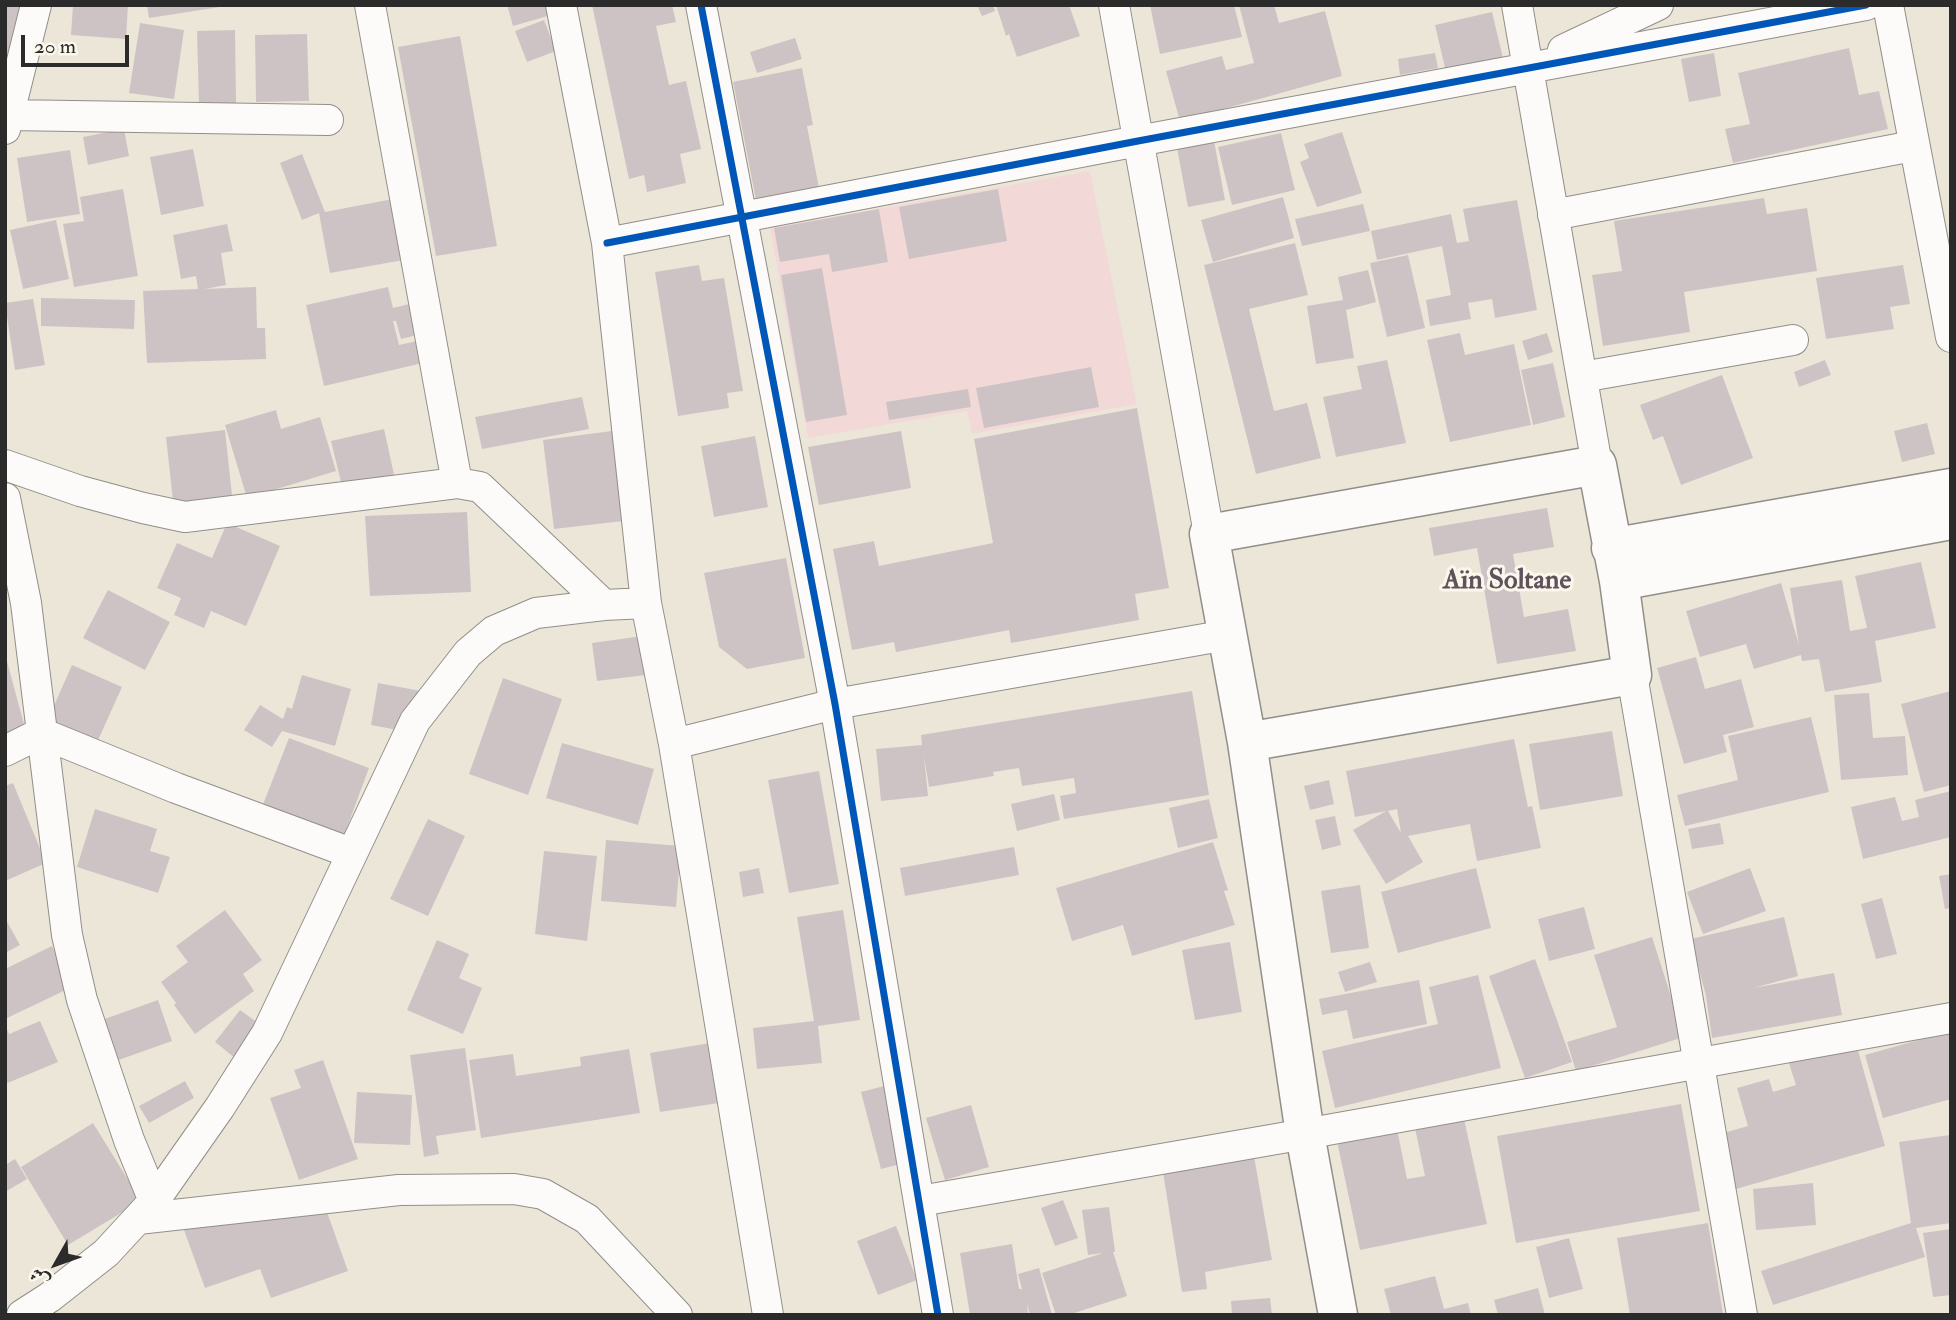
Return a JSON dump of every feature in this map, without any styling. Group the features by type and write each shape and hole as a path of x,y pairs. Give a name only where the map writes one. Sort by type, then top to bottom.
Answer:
{"main road":[{"path":"1247,742 1632,675 1597,465 1209,534 1247,742 1305,1135 1338,1315"},
{"path":"1615,565 1951,488"},
{"path":"1615,565 1951,520"}],"street":[{"path":"36,5 7,122 328,120"},
{"path":"370,5 457,483"},
{"path":"561,5 607,243 646,603 674,744 768,1315"},
{"path":"701,5 835,704 938,1315"},
{"path":"1114,5 1209,534"},
{"path":"1517,5 1597,465"},
{"path":"1527,68 1658,5"},
{"path":"607,243 1866,5"},
{"path":"1888,5 1951,337"},
{"path":"1553,215 1913,146"},
{"path":"1582,377 1793,340"},
{"path":"5,465 80,491 185,517 457,483 480,486 604,605"},
{"path":"5,498 26,603 67,935 82,1000 130,1140 146,1210"},
{"path":"22,1315 50,1297 106,1252 146,1210 220,1107 267,1032 415,721 468,653 495,631 536,613 646,603"},
{"path":"674,744 835,704 1227,635"},
{"path":"1632,675 1742,1315"},
{"path":"5,751 41,733 176,788 352,853"},
{"path":"920,1201 1305,1135 1951,1018"},
{"path":"146,1210 399,1190 524,1190 543,1194 587,1219 677,1315"}],"shaded area":[{"path":"1090,171 1137,404 972,434 967,411 808,438 770,228"}],"building":[{"path":"5,5 21,5 15,68 5,65"},
{"path":"73,5 128,5 126,39 71,35"},
{"path":"147,5 219,5 220,7 149,18"},
{"path":"507,5 548,5 551,15 513,26"},
{"path":"592,5 672,5 676,22 656,26 669,85 686,81 701,149 680,154 686,183 647,192 644,175 629,179"},
{"path":"977,5 993,5 995,11 982,16"},
{"path":"996,5 1069,5 1080,36 1017,57 1009,34 1006,36"},
{"path":"1150,5 1234,5 1242,37 1160,54"},
{"path":"1239,5 1274,5 1279,23 1325,11 1342,76 1180,121 1166,71 1222,56 1226,70 1254,63"},
{"path":"1492,12 1503,58 1446,72 1435,25"},
{"path":"544,20 556,51 527,62 515,31"},
{"path":"140,23 184,30 174,99 129,93"},
{"path":"235,30 236,104 199,105 197,31"},
{"path":"307,34 309,101 256,102 255,35"},
{"path":"460,36 497,246 436,256 398,47"},
{"path":"795,38 802,59 757,73 750,52"},
{"path":"1849,48 1859,95 1879,91 1888,129 1733,163 1725,129 1750,124 1738,73"},
{"path":"1435,53 1438,68 1400,75 1398,59"},
{"path":"1714,53 1721,96 1689,102 1681,59"},
{"path":"802,68 813,125 807,126 819,188 756,200 733,82"},
{"path":"124,129 129,156 88,165 83,137"},
{"path":"1342,132 1362,193 1317,207 1300,162 1309,158 1304,144"},
{"path":"1281,133 1295,190 1232,205 1218,147"},
{"path":"1214,141 1225,200 1188,207 1177,148"},
{"path":"193,149 204,206 161,215 150,157"},
{"path":"70,150 80,214 27,222 17,158"},
{"path":"302,154 325,212 393,199 404,260 330,273 319,213 302,220 280,163"},
{"path":"123,189 138,276 74,287 63,224 84,221 80,197"},
{"path":"998,189 1007,241 909,259 899,207"},
{"path":"1283,197 1294,238 1213,262 1201,220"},
{"path":"1764,198 1767,214 1807,208 1817,271 1684,292 1690,332 1603,346 1592,275 1622,271 1614,221"},
{"path":"1517,200 1537,310 1495,318 1492,299 1468,303 1471,319 1430,326 1426,300 1451,295 1442,246 1377,260 1371,231 1451,214 1457,243 1469,241 1463,209"},
{"path":"1363,204 1370,231 1302,246 1295,219"},
{"path":"879,209 888,262 832,272 829,254 780,262 774,228"},
{"path":"56,220 69,279 23,289 10,230"},
{"path":"227,224 233,251 221,253 226,285 205,289 256,287 257,328 265,328 266,359 147,363 143,291 198,289 196,276 181,279 173,235"},
{"path":"1295,243 1308,295 1249,309 1274,411 1307,403 1321,458 1256,474 1204,265"},
{"path":"1408,255 1425,328 1387,337 1370,263"},
{"path":"699,265 702,281 724,278 743,391 727,393 729,408 678,416 655,272"},
{"path":"1903,265 1910,304 1890,307 1894,329 1826,339 1816,278"},
{"path":"822,268 847,415 806,422 781,275"},
{"path":"1368,270 1376,302 1346,310 1354,358 1316,364 1307,306 1343,300 1338,277"},
{"path":"388,287 393,308 413,303 421,334 401,339 396,321 393,321 399,345 422,340 427,362 324,386 306,305"},
{"path":"41,298 135,300 134,329 41,326"},
{"path":"33,299 45,365 15,370 5,303"},
{"path":"1460,333 1465,355 1514,344 1531,425 1450,442 1427,340"},
{"path":"1547,333 1553,352 1528,360 1522,341"},
{"path":"1387,360 1406,443 1336,457 1323,397 1362,389 1357,366"},
{"path":"1825,360 1831,375 1799,387 1794,372"},
{"path":"1553,363 1565,417 1533,425 1521,370"},
{"path":"1091,367 1099,407 984,428 976,388"},
{"path":"1722,375 1753,458 1681,485 1663,436 1653,440 1640,405"},
{"path":"968,389 971,407 889,420 886,402"},
{"path":"582,397 589,429 482,449 475,417"},
{"path":"1137,408 1169,588 1135,594 1139,620 1011,643 1009,630 896,652 894,642 852,650 833,549 874,541 879,566 993,543 974,439"},
{"path":"276,410 281,429 320,417 336,471 247,498 225,425"},
{"path":"1927,423 1935,454 1902,462 1894,431"},
{"path":"384,429 395,479 343,490 331,441"},
{"path":"225,430 233,505 174,510 166,437"},
{"path":"612,431 623,521 554,529 543,440"},
{"path":"901,431 911,488 819,505 808,447"},
{"path":"755,436 768,507 714,517 701,446"},
{"path":"1547,508 1554,547 1513,554 1524,617 1568,609 1576,651 1497,664 1477,548 1434,556 1429,528"},
{"path":"467,512 471,592 370,596 365,516"},
{"path":"227,523 280,546 246,626 211,611 204,628 174,615 181,598 157,588 177,543 212,558"},
{"path":"786,558 805,658 747,669 719,647 704,573"},
{"path":"1921,562 1936,628 1875,641 1882,682 1825,692 1819,659 1802,661 1801,655 1754,669 1746,644 1700,657 1686,611 1781,583 1799,645 1790,588 1842,580 1850,631 1867,628 1855,576"},
{"path":"108,590 170,622 145,670 83,638"},
{"path":"657,634 662,673 597,681 592,643"},
{"path":"5,654 28,739 5,745"},
{"path":"1696,657 1705,689 1741,679 1754,727 1723,735 1727,752 1684,764 1657,668"},
{"path":"72,665 122,687 94,749 45,726"},
{"path":"302,675 351,689 335,746 282,731 272,747 244,730 260,705 283,719 287,707 292,709"},
{"path":"503,678 562,699 528,795 469,774"},
{"path":"378,683 421,691 414,733 371,725"},
{"path":"1192,691 1209,795 1064,819 1060,796 1076,793 1074,778 1022,786 1019,768 993,772 994,776 929,787 924,756 928,796 881,801 876,749 922,745 921,735"},
{"path":"1951,691 1951,785 1924,792 1901,704"},
{"path":"1869,693 1873,738 1905,736 1908,775 1841,780 1834,695"},
{"path":"1811,717 1829,792 1685,826 1677,795 1738,780 1728,736"},
{"path":"1612,731 1623,796 1540,810 1529,744"},
{"path":"289,738 369,768 343,838 262,807"},
{"path":"1514,739 1528,807 1532,806 1541,848 1477,861 1470,824 1408,836 1423,862 1386,884 1353,830 1386,811 1355,817 1346,771","holes":["1397,809 1401,833 1388,811"]},
{"path":"562,743 654,769 638,825 546,798"},
{"path":"819,771 839,884 789,893 768,780"},
{"path":"1329,780 1334,804 1310,810 1304,786"},
{"path":"13,783 46,863 5,881 5,786"},
{"path":"1951,791 1951,837 1863,859 1851,807 1895,797 1902,821 1919,817 1915,800"},
{"path":"1054,794 1060,820 1017,831 1011,804"},
{"path":"1209,799 1218,838 1178,848 1169,808"},
{"path":"95,809 157,829 150,851 170,857 158,893 77,867"},
{"path":"1335,816 1341,845 1322,850 1315,820"},
{"path":"428,819 465,836 428,916 390,899"},
{"path":"1720,823 1724,844 1692,849 1688,829"},
{"path":"606,840 681,846 676,907 601,901"},
{"path":"1213,842 1228,890 1224,891 1235,925 1132,956 1123,925 1072,941 1056,888"},
{"path":"1014,847 1019,875 905,896 900,868"},
{"path":"544,851 597,856 587,941 535,934"},
{"path":"759,868 764,893 743,897 739,872"},
{"path":"1476,868 1491,928 1398,953 1381,892"},
{"path":"1750,868 1766,911 1703,934 1687,892"},
{"path":"1951,874 1951,908 1945,909 1939,876"},
{"path":"1360,885 1369,948 1331,953 1321,891"},
{"path":"1882,898 1897,954 1876,959 1861,904"},
{"path":"1584,907 1595,949 1549,961 1538,919"},
{"path":"225,910 262,960 243,974 254,991 195,1034 161,982 188,962 176,946"},
{"path":"843,910 860,1020 818,1026 822,1063 757,1069 753,1028 814,1021 797,917"},
{"path":"1784,917 1798,976 1753,988 1834,973 1842,1015 1712,1038 1706,996 1691,939"},
{"path":"5,918 20,945 5,953"},
{"path":"1652,937 1684,1037 1576,1071 1567,1042 1617,1027 1594,955"},
{"path":"437,940 469,954 459,978 482,988 463,1034 407,1010"},
{"path":"1230,942 1242,1012 1195,1020 1182,950"},
{"path":"52,946 72,987 5,1019 5,969"},
{"path":"1535,959 1572,1062 1525,1078 1489,976"},
{"path":"1370,962 1377,982 1345,992 1338,972"},
{"path":"1478,975 1501,1068 1335,1108 1322,1051 1438,1024 1429,987"},
{"path":"1419,980 1427,1024 1353,1039 1347,1010 1322,1015 1319,999"},
{"path":"158,1000 172,1041 113,1062 99,1021"},
{"path":"240,1010 261,1025 235,1058 215,1042"},
{"path":"40,1021 58,1062 5,1084 5,1025 9,1034"},
{"path":"1951,1031 1951,1099 1883,1118 1865,1055"},
{"path":"1855,1040 1885,1146 1736,1189 1720,1134 1748,1126 1737,1088 1769,1079 1773,1092 1796,1085 1788,1060"},
{"path":"716,1042 725,1102 660,1112 650,1053"},
{"path":"465,1048 476,1130 436,1136 439,1154 424,1157 410,1055"},
{"path":"629,1049 640,1113 481,1138 469,1060 513,1054 516,1076 581,1066 580,1057"},
{"path":"323,1060 358,1159 299,1180 270,1098 301,1088 294,1070"},
{"path":"185,1081 194,1098 149,1123 139,1106"},
{"path":"888,1085 908,1162 881,1169 861,1092"},
{"path":"357,1092 412,1095 410,1145 354,1143"},
{"path":"1681,1104 1700,1211 1516,1243 1497,1136"},
{"path":"971,1105 989,1167 945,1180 926,1118"},
{"path":"1464,1119 1487,1224 1360,1250 1337,1141 1397,1129 1407,1179 1425,1176 1415,1128"},
{"path":"93,1123 141,1201 68,1245 21,1167"},
{"path":"1950,1135 1951,1223 1916,1228 1925,1257 1773,1305 1761,1271 1911,1223 1899,1142"},
{"path":"1254,1156 1272,1260 1205,1272 1207,1289 1182,1292 1163,1172"},
{"path":"15,1159 27,1179 5,1192 5,1165"},
{"path":"1813,1183 1816,1225 1756,1230 1753,1189"},
{"path":"317,1184 348,1271 271,1298 260,1269 205,1288 180,1219"},
{"path":"1063,1200 1078,1238 1055,1246 1041,1208"},
{"path":"1109,1207 1113,1252 1127,1296 1068,1315 1056,1315 1042,1273 1103,1253 1088,1255 1082,1210"},
{"path":"1708,1223 1723,1314 1630,1315 1617,1238"},
{"path":"896,1226 917,1280 878,1295 857,1241"},
{"path":"1951,1229 1951,1295 1933,1297 1923,1233"},
{"path":"1569,1238 1583,1289 1549,1298 1536,1247"},
{"path":"1012,1244 1019,1289 1022,1289 1018,1274 1039,1268 1052,1315 1030,1315 1027,1304 1028,1315 970,1315 960,1253"},
{"path":"1435,1276 1444,1309 1468,1303 1471,1315 1391,1315 1384,1289"},
{"path":"1538,1288 1545,1315 1498,1315 1494,1300"},
{"path":"1270,1298 1272,1315 1232,1315 1231,1301"}],"cycle path":[{"path":"701,5 835,704 938,1315"},
{"path":"607,243 1866,5"}],"district":[{"name":"Aïn Soltane","path":"1507,582"}]}
